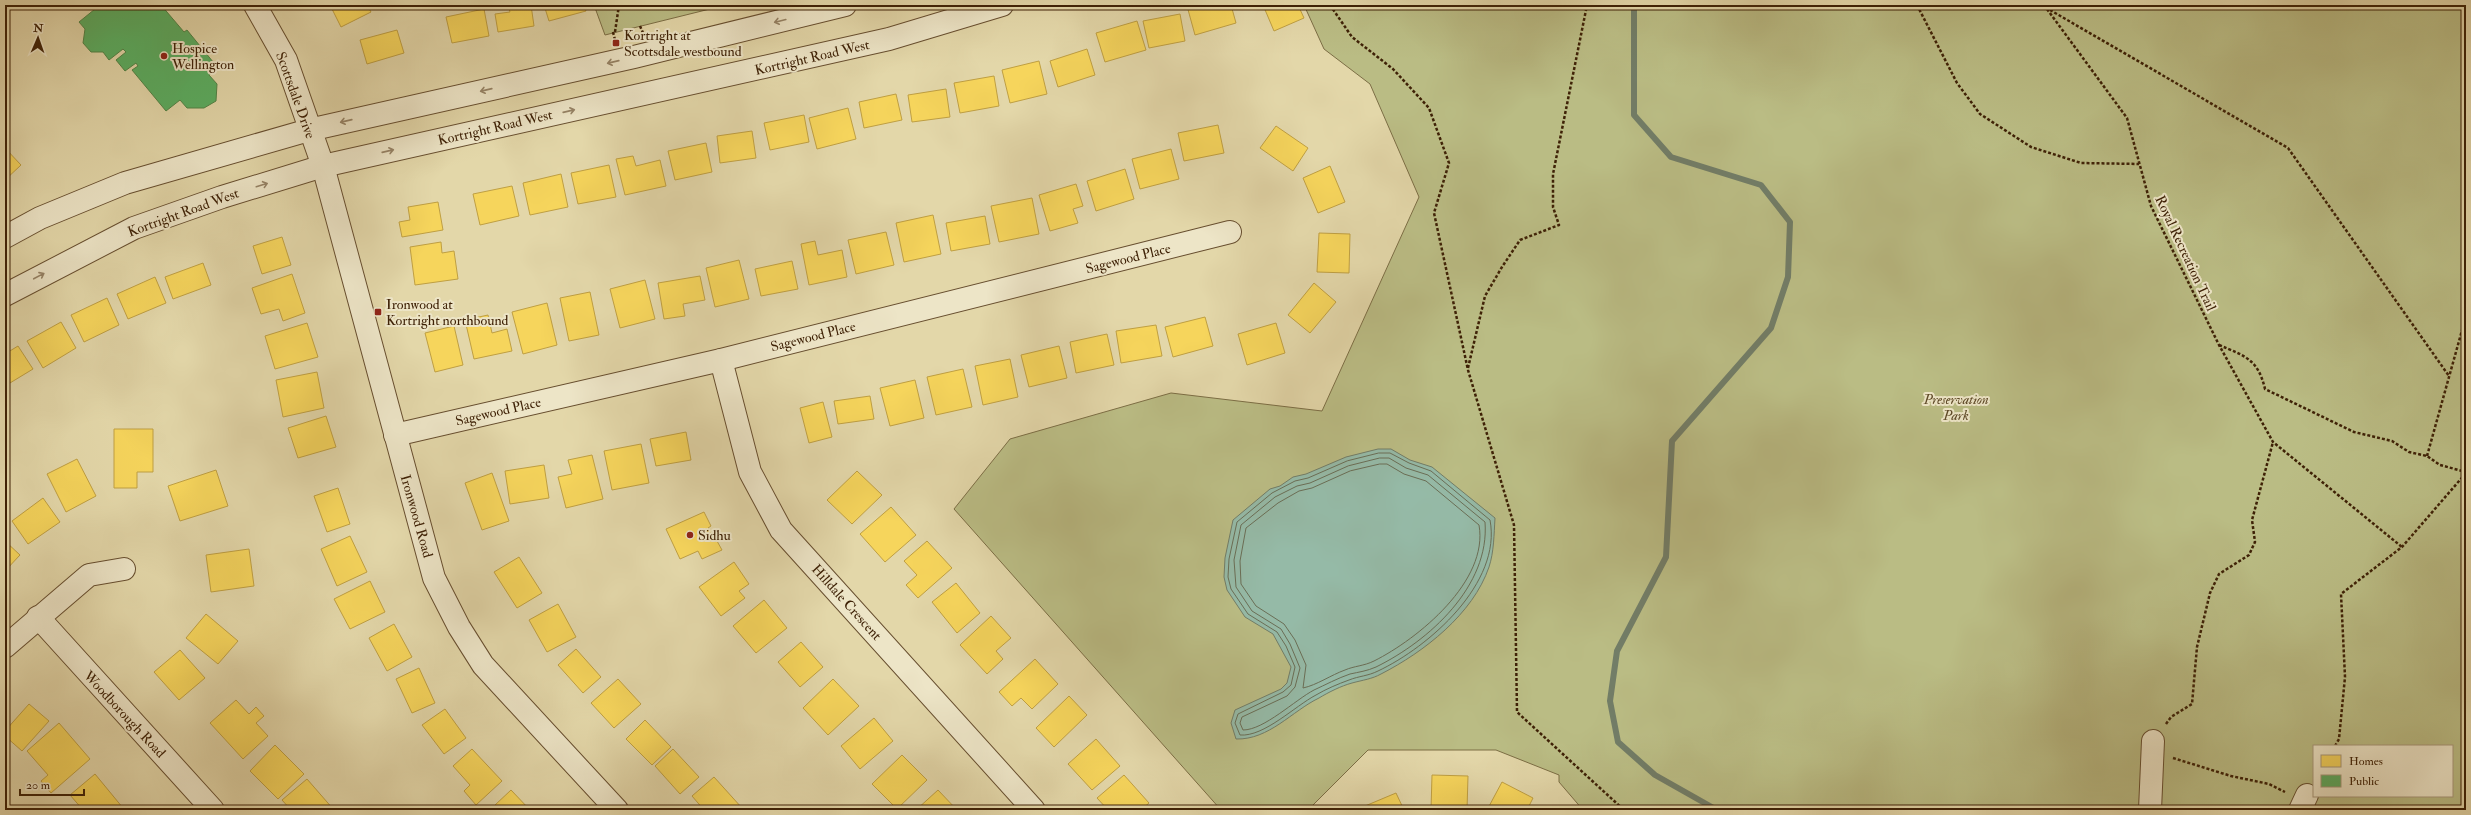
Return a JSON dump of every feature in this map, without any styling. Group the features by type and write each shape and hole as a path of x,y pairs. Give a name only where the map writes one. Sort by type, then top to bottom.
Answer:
{"street":[{"name":"Scottsdale Drive","path":"255,5 286,60 309,130 323,166"},
{"path":"5,237 40,218 125,183 309,130 634,57 845,5"},
{"name":"Kortright Road West","path":"5,295 134,228 222,197 323,166 889,39 1002,5"},
{"name":"Ironwood Road","path":"323,166 434,578 459,628 483,665 617,810"},
{"name":"Sagewood Place","path":"395,435 721,360 1230,232"},
{"name":"Hilldale Crescent","path":"721,360 750,472 781,530 1034,810"},
{"path":"5,647 38,617 89,575 124,569"},
{"name":"Woodborough Road","path":"38,617 213,810"},
{"path":"2150,810 2153,751"}],"path":[{"path":"615,32 619,5"},
{"path":"1330,5 1352,38 1393,69 1429,108 1449,163 1434,213 1468,370 1514,525 1517,712 1624,810"},
{"path":"1468,370 1485,296 1502,267 1520,240 1559,225 1553,207 1553,174 1587,5"},
{"path":"1917,5 1957,83 1980,114 2031,147 2081,163 2140,164"},
{"name":"Royal Recreation Trail","path":"2044,5 2127,118 2151,206 2219,344 2273,442"},
{"path":"2048,9 2288,148 2449,376"},
{"path":"2427,456 2466,316"},
{"path":"2219,344 2248,357 2261,371 2265,389 2354,432 2392,441 2408,452 2427,456 2440,465 2466,473 2402,547 2340,594 2345,677 2339,739 2336,745"},
{"path":"2304,802 2270,784 2231,776 2153,751 2172,717 2192,704 2197,647 2210,593 2220,574 2249,555 2255,542 2252,520 2273,442 2402,547"}],"green space":[{"path":"594,5 726,5 605,35"},
{"name":"Preservation Park","path":"1304,5 2466,5 2466,810 1583,810 1559,782 1559,775 1496,750 1368,750 1308,810 1221,810 954,509 1010,439 1171,393 1322,411 1419,197 1370,84 1324,49"}],"water":[{"path":"1378,449 1391,449 1410,460 1432,467 1495,518 1492,555 1482,584 1459,616 1430,643 1414,655 1381,674 1339,687 1331,691 1270,730 1248,738 1236,739 1231,723 1235,710 1281,689 1287,683 1291,667 1273,634 1245,617 1227,590 1224,577 1225,558 1233,520 1270,489 1280,486 1293,477 1306,474 1346,457"}],"building: Homes":[{"path":"330,5 367,5 371,12 341,27"},
{"path":"508,5 531,5 534,26 498,32 495,14 510,12"},
{"path":"544,5 584,5 586,11 549,21"},
{"path":"1231,5 1236,23 1195,35 1187,6"},
{"path":"1263,5 1298,5 1304,18 1274,31"},
{"path":"484,9 489,36 452,43 446,17"},
{"path":"1180,14 1185,41 1149,48 1143,21"},
{"path":"1137,21 1146,50 1105,62 1096,33"},
{"path":"397,30 404,53 367,64 360,40"},
{"path":"1087,49 1095,75 1058,87 1050,61"},
{"path":"1039,61 1047,94 1010,103 1002,70"},
{"path":"994,76 999,106 960,113 954,83"},
{"path":"946,89 950,117 912,122 908,95"},
{"path":"896,94 902,120 864,128 859,102"},
{"path":"848,108 856,139 817,149 809,118"},
{"path":"804,115 809,142 770,150 764,123"},
{"path":"1218,125 1224,153 1184,161 1178,133"},
{"path":"1276,126 1308,148 1293,171 1260,148"},
{"path":"752,131 756,158 720,163 717,136"},
{"path":"706,143 712,172 675,180 668,151"},
{"path":"5,148 21,165 5,180"},
{"path":"1171,149 1179,179 1140,189 1132,159"},
{"path":"633,156 636,166 660,160 666,186 625,195 616,159"},
{"path":"609,165 616,197 578,204 571,173"},
{"path":"1330,166 1345,202 1318,213 1303,178"},
{"path":"1125,169 1134,199 1096,211 1087,181"},
{"path":"561,174 568,207 530,215 523,183"},
{"path":"1076,184 1083,206 1073,209 1078,223 1050,231 1039,195"},
{"path":"512,186 519,216 480,225 473,194"},
{"path":"1032,198 1039,234 999,242 991,206"},
{"path":"438,202 443,230 402,237 399,222 410,220 408,207"},
{"path":"933,215 941,254 904,262 896,223"},
{"path":"985,216 990,244 951,251 946,223"},
{"path":"886,232 894,265 856,274 848,240"},
{"path":"1319,233 1350,234 1349,273 1317,272"},
{"path":"282,237 291,265 262,274 253,246"},
{"path":"815,241 818,255 842,250 847,277 809,285 801,244"},
{"path":"441,242 442,253 454,251 458,279 415,285 410,247"},
{"path":"739,260 749,299 715,307 706,268"},
{"path":"792,261 798,289 761,296 755,269"},
{"path":"203,263 211,285 173,299 165,277"},
{"path":"292,274 305,313 283,321 279,309 261,314 252,288"},
{"path":"700,276 705,300 683,304 685,316 664,319 658,283"},
{"path":"155,277 166,303 128,319 117,294"},
{"path":"645,280 655,319 620,328 610,289"},
{"path":"1314,283 1336,302 1310,333 1288,315"},
{"path":"590,292 599,335 569,341 560,298"},
{"path":"107,298 119,325 84,342 71,315"},
{"path":"547,303 557,345 523,354 512,312"},
{"path":"488,315 492,333 507,329 512,351 474,359 465,320"},
{"path":"1205,317 1213,346 1173,357 1165,327"},
{"path":"61,322 76,348 43,368 27,341"},
{"path":"307,323 318,357 275,369 265,336"},
{"path":"1276,323 1285,353 1247,365 1238,334"},
{"path":"1156,325 1162,356 1121,363 1116,331"},
{"path":"454,326 463,365 435,372 425,333"},
{"path":"1107,334 1114,365 1076,373 1070,342"},
{"path":"18,346 33,369 5,386 5,354"},
{"path":"1059,346 1067,378 1029,387 1021,355"},
{"path":"1010,359 1018,397 983,405 975,366"},
{"path":"963,369 972,407 936,415 927,377"},
{"path":"317,372 324,408 283,417 276,380"},
{"path":"915,380 924,418 890,426 880,388"},
{"path":"870,396 874,419 838,424 834,401"},
{"path":"823,402 832,437 809,443 800,408"},
{"path":"326,416 336,447 298,458 288,428"},
{"path":"114,429 153,429 153,472 137,472 137,488 114,488"},
{"path":"686,432 691,460 656,466 650,439"},
{"path":"641,444 649,483 612,490 604,451"},
{"path":"592,455 603,499 566,508 558,477 572,474 568,460"},
{"path":"77,459 96,496 66,512 47,474"},
{"path":"544,465 549,498 510,504 505,471"},
{"path":"216,470 228,506 180,521 168,486"},
{"path":"857,471 882,495 852,524 827,500"},
{"path":"492,473 509,521 482,530 465,483"},
{"path":"338,488 350,524 327,532 314,496"},
{"path":"43,498 60,522 28,544 12,521"},
{"path":"891,507 916,535 885,562 860,534"},
{"name":"Sidhu","path":"704,512 711,526 708,528 713,541 717,541 722,550 702,559 698,551 680,559 666,529"},
{"path":"350,536 367,572 337,586 321,549"},
{"path":"5,541 20,555 5,571"},
{"path":"927,541 952,568 918,598 906,585 917,575 904,561"},
{"path":"249,549 254,586 211,592 206,555"},
{"path":"519,557 542,593 517,608 494,572"},
{"path":"734,562 749,584 739,591 745,598 721,616 699,587"},
{"path":"370,581 385,612 350,629 334,599"},
{"path":"956,583 980,613 957,633 932,602"},
{"path":"764,600 787,628 756,653 733,626"},
{"path":"558,604 576,637 547,652 529,620"},
{"path":"206,614 238,641 218,664 186,638"},
{"path":"991,616 1011,638 996,651 1003,659 987,674 960,645"},
{"path":"394,624 412,657 387,671 369,638"},
{"path":"801,642 823,667 800,687 778,662"},
{"path":"576,649 601,677 583,693 558,665"},
{"path":"180,650 205,678 179,700 154,672"},
{"path":"1035,659 1058,684 1032,709 1021,698 1012,706 999,692"},
{"path":"419,668 435,703 412,713 396,679"},
{"path":"618,679 641,704 614,728 591,703"},
{"path":"833,679 859,706 828,735 803,708"},
{"path":"1069,696 1087,715 1054,747 1036,728"},
{"path":"236,700 249,714 256,707 264,716 256,723 268,736 243,759 210,723"},
{"path":"29,704 49,721 22,751 5,736 5,731"},
{"path":"445,709 466,738 444,754 422,725"},
{"path":"874,718 893,741 860,769 841,746"},
{"path":"645,720 671,747 652,765 626,739"},
{"path":"59,723 90,759 51,793 41,781 48,775 27,751"},
{"path":"1096,739 1120,766 1092,790 1068,764"},
{"path":"275,745 304,774 278,799 250,771"},
{"path":"472,749 502,781 476,805 464,791 470,785 453,766"},
{"path":"673,749 699,777 680,794 655,766"},
{"path":"902,755 927,780 897,809 872,784"},
{"path":"95,774 123,808 121,810 83,810 70,795"},
{"path":"1124,775 1149,803 1141,810 1120,810 1117,806 1112,810 1108,810 1097,798"},
{"path":"1432,775 1468,776 1467,810 1431,810"},
{"path":"714,777 742,808 740,810 704,810 692,796"},
{"path":"307,779 334,810 291,810 282,800"},
{"path":"1502,782 1533,798 1527,810 1487,810"},
{"path":"511,790 530,810 500,810 495,805"},
{"path":"938,790 957,810 916,810"},
{"path":"5,792 10,797 5,801"},
{"path":"1396,793 1404,810 1367,810 1365,806"}],"building: Public":[{"name":"Hospice Wellington","path":"100,5 161,5 184,32 187,30 218,68 209,75 217,84 216,101 204,108 187,108 180,100 166,111 132,70 138,66 136,63 125,71 116,60 126,52 123,49 109,60 103,52 91,52 83,43 85,29 79,22"}],"waterway":[{"path":"1634,5 1634,115 1671,157 1761,185 1790,222 1788,277 1771,328 1672,441 1666,557 1617,651 1610,701 1618,742 1655,775 1717,810"}],"place":[{"name":"Kortright at Scottsdale westbound","path":"616,43"},
{"name":"Hospice Wellington","path":"164,56"},
{"name":"Ironwood at Kortright northbound","path":"378,312"},
{"name":"Sidhu","path":"690,535"}]}
